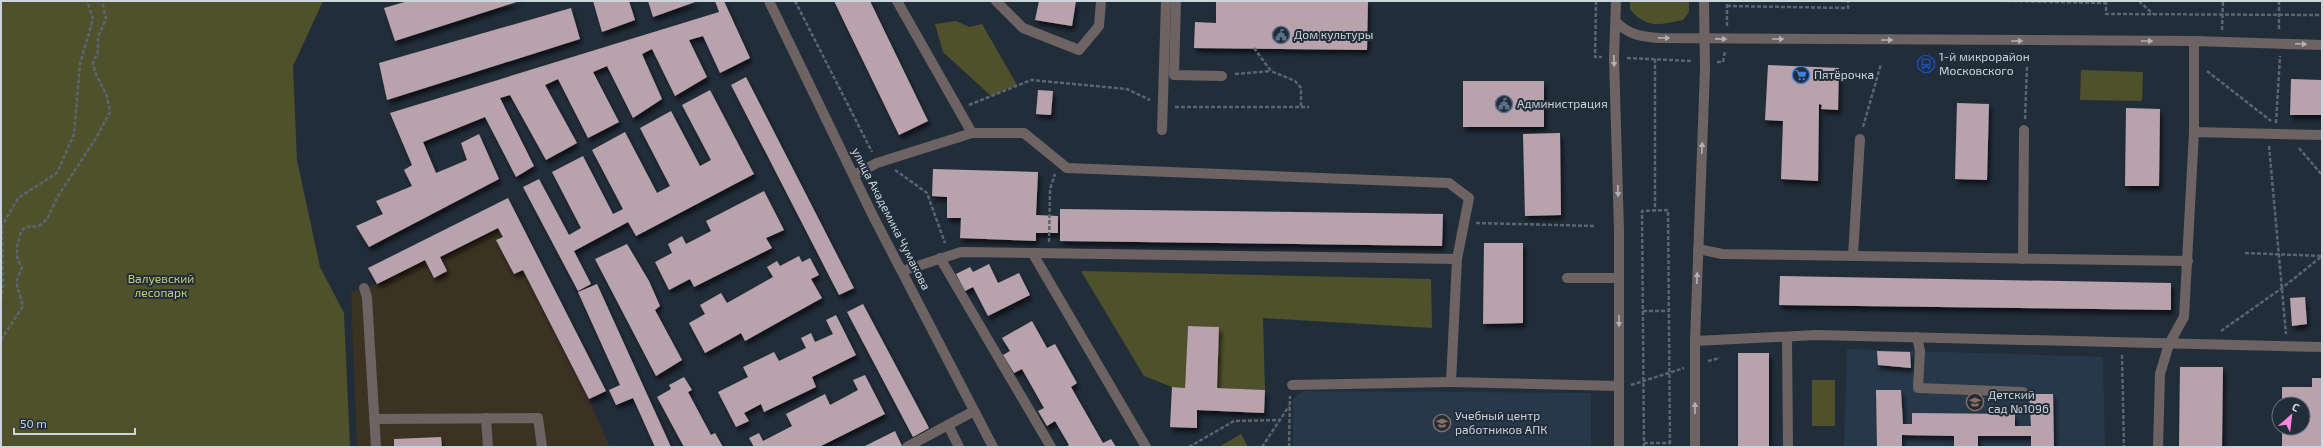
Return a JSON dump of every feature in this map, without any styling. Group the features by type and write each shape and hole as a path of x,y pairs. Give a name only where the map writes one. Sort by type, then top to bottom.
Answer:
{"street":[{"name":"улица Академика Чумакова","path":"769,1 902,271 993,447"},
{"path":"897,1 972,133"},
{"path":"996,1 1023,28 1079,50 1099,26 1101,1"},
{"path":"1162,130 1166,1"},
{"path":"1176,1 1174,75 1222,76"},
{"path":"1616,1 1614,57 1619,278 1619,447"},
{"path":"1695,447 1695,341 1705,61 1703,38 1704,1"},
{"path":"1616,22 1625,31 1641,37 2194,41 2322,44"},
{"path":"2158,447 2160,374 2169,344 2184,317 2188,261 2188,210 2194,132 2194,41"},
{"path":"2023,259 2024,130"},
{"path":"2194,132 2322,135"},
{"path":"854,175 877,163 972,133 1024,133 1067,168 1449,183 1468,198 1456,259 1451,382"},
{"path":"1853,256 1860,139"},
{"path":"1698,249 1722,254 2188,261"},
{"path":"902,271 961,252 1456,259"},
{"path":"1033,254 1146,447"},
{"path":"945,257 1051,447"},
{"path":"1567,278 1619,278"},
{"path":"364,288 368,297 376,447"},
{"path":"1695,341 1816,335 2322,347"},
{"path":"1787,337 1788,447"},
{"path":"1916,337 1920,351 1918,388 2023,392"},
{"path":"1292,385 1451,382 1619,386"},
{"path":"911,446 974,411"},
{"path":"486,418 488,447"},
{"path":"375,419 538,418 542,447"},
{"path":"948,425 959,447"}],"path":[{"path":"1,300 3,286 2,226 18,198 57,173 74,134 80,64 92,19 87,1"},
{"path":"1,340 23,306 17,286 17,279 22,268 17,250 20,232 25,227 39,226 47,219 58,196 96,138 110,112 107,96 95,72 93,62 98,51 98,37 106,19 102,1"},
{"path":"795,1 877,163 892,168 927,193 945,257"},
{"path":"1596,1 1595,57 1705,61"},
{"path":"1727,6 1848,8 1848,1"},
{"path":"2007,1 2106,2 2106,14 2322,15"},
{"path":"2139,1 2153,14"},
{"path":"2222,42 2223,1"},
{"path":"2279,1 2280,43"},
{"path":"1254,48 1271,71"},
{"path":"1655,59 1655,211"},
{"path":"1860,139 1881,64"},
{"path":"2024,130 2027,65"},
{"path":"2202,67 2276,125"},
{"path":"2280,70 2276,125 2268,133 2287,347"},
{"path":"1222,76 1271,71 1295,81 1301,88 1301,108"},
{"path":"957,109 1031,80 1127,89 1163,107 1309,108"},
{"path":"1049,254 1050,190 1059,161"},
{"path":"1668,210 1670,445 1644,445 1642,211 1655,211 1668,210"},
{"path":"1470,222 1596,226"},
{"path":"2245,254 2322,256"},
{"path":"2212,345 2217,334 2282,288 2322,256"},
{"path":"1643,311 1669,311"},
{"path":"2122,353 2124,447"},
{"path":"1262,447 1290,405"},
{"path":"1189,447 1234,421 1280,420"}],"shaded area":[{"path":"498,228 503,237 497,241 514,274 523,270 589,399 610,447 357,447 351,292 377,284 425,260 434,278 447,271 440,257"},
{"name":"Детский сад №1096","path":"1847,349 2103,357 2105,447 1844,447"},
{"name":"Учебный центр работников АПК","path":"1303,391 1591,393 1591,447 1293,447 1293,399"}],"green space":[{"name":"Валуевский лесопарк","path":"1,1 323,1 293,66 297,160 320,267 344,313 350,447 1,447"},
{"path":"1630,1 1689,1 1689,12 1683,20 1660,24 1647,23 1630,9"},
{"path":"956,21 969,27 982,24 1017,85 991,96 943,52 935,24"},
{"path":"2081,70 2143,72 2142,101 2080,100"},
{"path":"1081,271 1431,279 1432,328 1263,318 1265,390 1217,388 1219,327 1188,326 1185,388 1172,387 1144,376"},
{"path":"1812,380 1835,380 1835,426 1812,426"},
{"path":"1241,434 1248,447 1219,447"}],"building":[{"path":"408,1 520,1 395,41 384,8"},
{"path":"593,1 629,1 635,20 602,32"},
{"path":"648,1 698,1 653,17"},
{"path":"715,1 724,1 750,58 720,73 703,36 689,40 707,77 675,96 652,49 642,54 662,99 633,118 607,66 593,72 619,122 588,138 558,79 545,85 577,143 546,160 510,95 500,98 534,166 516,177 485,117 423,142 436,173 467,160 461,143 479,134 499,179 369,247 356,226 383,214 376,201 412,186 404,170 412,165 390,113 719,12"},
{"path":"834,1 870,1 928,121 899,135"},
{"path":"1039,1 1076,1 1072,26 1035,20"},
{"name":"Дом культуры","path":"1216,1 1368,1 1367,50 1194,48 1195,22 1216,23"},
{"path":"571,8 580,39 387,100 379,63"},
{"path":"1768,65 1839,68 1838,110 1821,109 1822,105 1819,104 1818,181 1781,179 1783,121 1765,120"},
{"path":"746,77 854,288 839,295 731,85"},
{"path":"2291,79 2322,80 2322,115 2290,115"},
{"name":"Администрация","path":"1463,81 1544,81 1544,127 1463,127"},
{"path":"710,90 754,174 636,236 628,222 574,251 591,284 578,291 523,187 539,179 569,235 581,228 552,172 583,156 613,214 623,209 592,150 625,132 657,193 670,186 640,128 671,111 700,166 711,160 682,105"},
{"path":"1038,90 1053,91 1051,115 1036,114"},
{"path":"1957,103 1989,104 1987,180 1955,179"},
{"path":"2126,108 2160,109 2159,186 2125,186"},
{"path":"1560,133 1561,215 1525,216 1523,134"},
{"path":"933,169 1038,172 1036,215 1058,216 1058,233 1036,233 1036,241 960,238 961,218 947,218 947,197 932,196"},
{"path":"764,191 784,230 766,238 772,248 694,287 690,279 669,290 655,262 672,253 668,244 682,236 686,244 711,231 706,221"},
{"path":"508,198 606,391 589,399 523,270 514,274 496,240 503,237 498,228 440,257 447,271 434,278 425,260 377,284 368,268"},
{"path":"1060,209 1443,214 1442,246 1060,241"},
{"path":"1484,243 1523,243 1523,323 1483,324"},
{"path":"627,244 649,281 660,306 655,310 682,360 656,376 595,259"},
{"path":"799,256 802,262 810,258 819,275 811,279 822,298 745,341 741,333 705,353 689,323 705,314 700,305 721,293 727,303 773,277 767,267 777,261 780,266"},
{"path":"989,264 998,283 1019,273 1030,295 988,316 973,287 965,291 956,274 970,267 973,272"},
{"path":"1780,276 2171,283 2171,310 1779,305"},
{"path":"597,284 671,447 655,447 633,398 616,405 609,390 620,385 578,292"},
{"path":"2305,297 2307,324 2292,326 2290,298"},
{"path":"863,304 929,428 913,437 847,312"},
{"path":"836,315 856,355 812,377 816,387 764,412 761,404 744,413 749,421 736,427 718,392 748,377 743,367 774,352 779,361 806,348 801,338 811,333 815,342 833,334 826,320"},
{"path":"1032,321 1047,348 1055,344 1077,383 1071,387 1103,443 1111,439 1116,447 1066,447 1069,445 1055,421 1047,426 1038,411 1044,408 1022,369 1014,373 1003,355 1010,351 1002,338"},
{"path":"1188,326 1219,327 1217,388 1265,390 1264,413 1197,410 1197,428 1170,427 1172,387 1185,388"},
{"path":"1877,351 1910,352 1911,368 1878,365"},
{"path":"1738,353 1769,353 1769,447 1738,447"},
{"path":"2180,367 2223,367 2222,447 2179,447"},
{"path":"865,375 885,414 819,447 754,447 749,438 759,433 763,441 792,426 786,414 825,394 830,405 858,390 853,380"},
{"path":"684,377 692,390 688,392 711,435 715,433 723,447 684,447 657,397 671,389 669,385"},
{"path":"2312,378 2322,378 2322,447 2282,447 2282,436 2311,436 2311,396 2282,396 2282,387 2312,387"},
{"path":"1876,390 1901,390 1903,424 1912,424 1912,413 2015,414 2015,426 2031,426 2029,394 2053,394 2054,447 2031,447 2031,436 1978,436 1978,447 1954,447 1954,436 1902,435 1902,447 1877,447"},
{"path":"895,431 902,446 863,447"},
{"path":"441,437 442,447 394,447 394,439"}],"place":[{"name":"Дом культуры","path":"1281,35"},
{"name":"1-й микрорайон Московского","path":"1926,64"},
{"name":"Пятёрочка","path":"1801,75"},
{"name":"Администрация","path":"1504,104"},
{"name":"Детский сад №1096","path":"1975,402"},
{"name":"Учебный центр работников АПК","path":"1442,423"}]}
